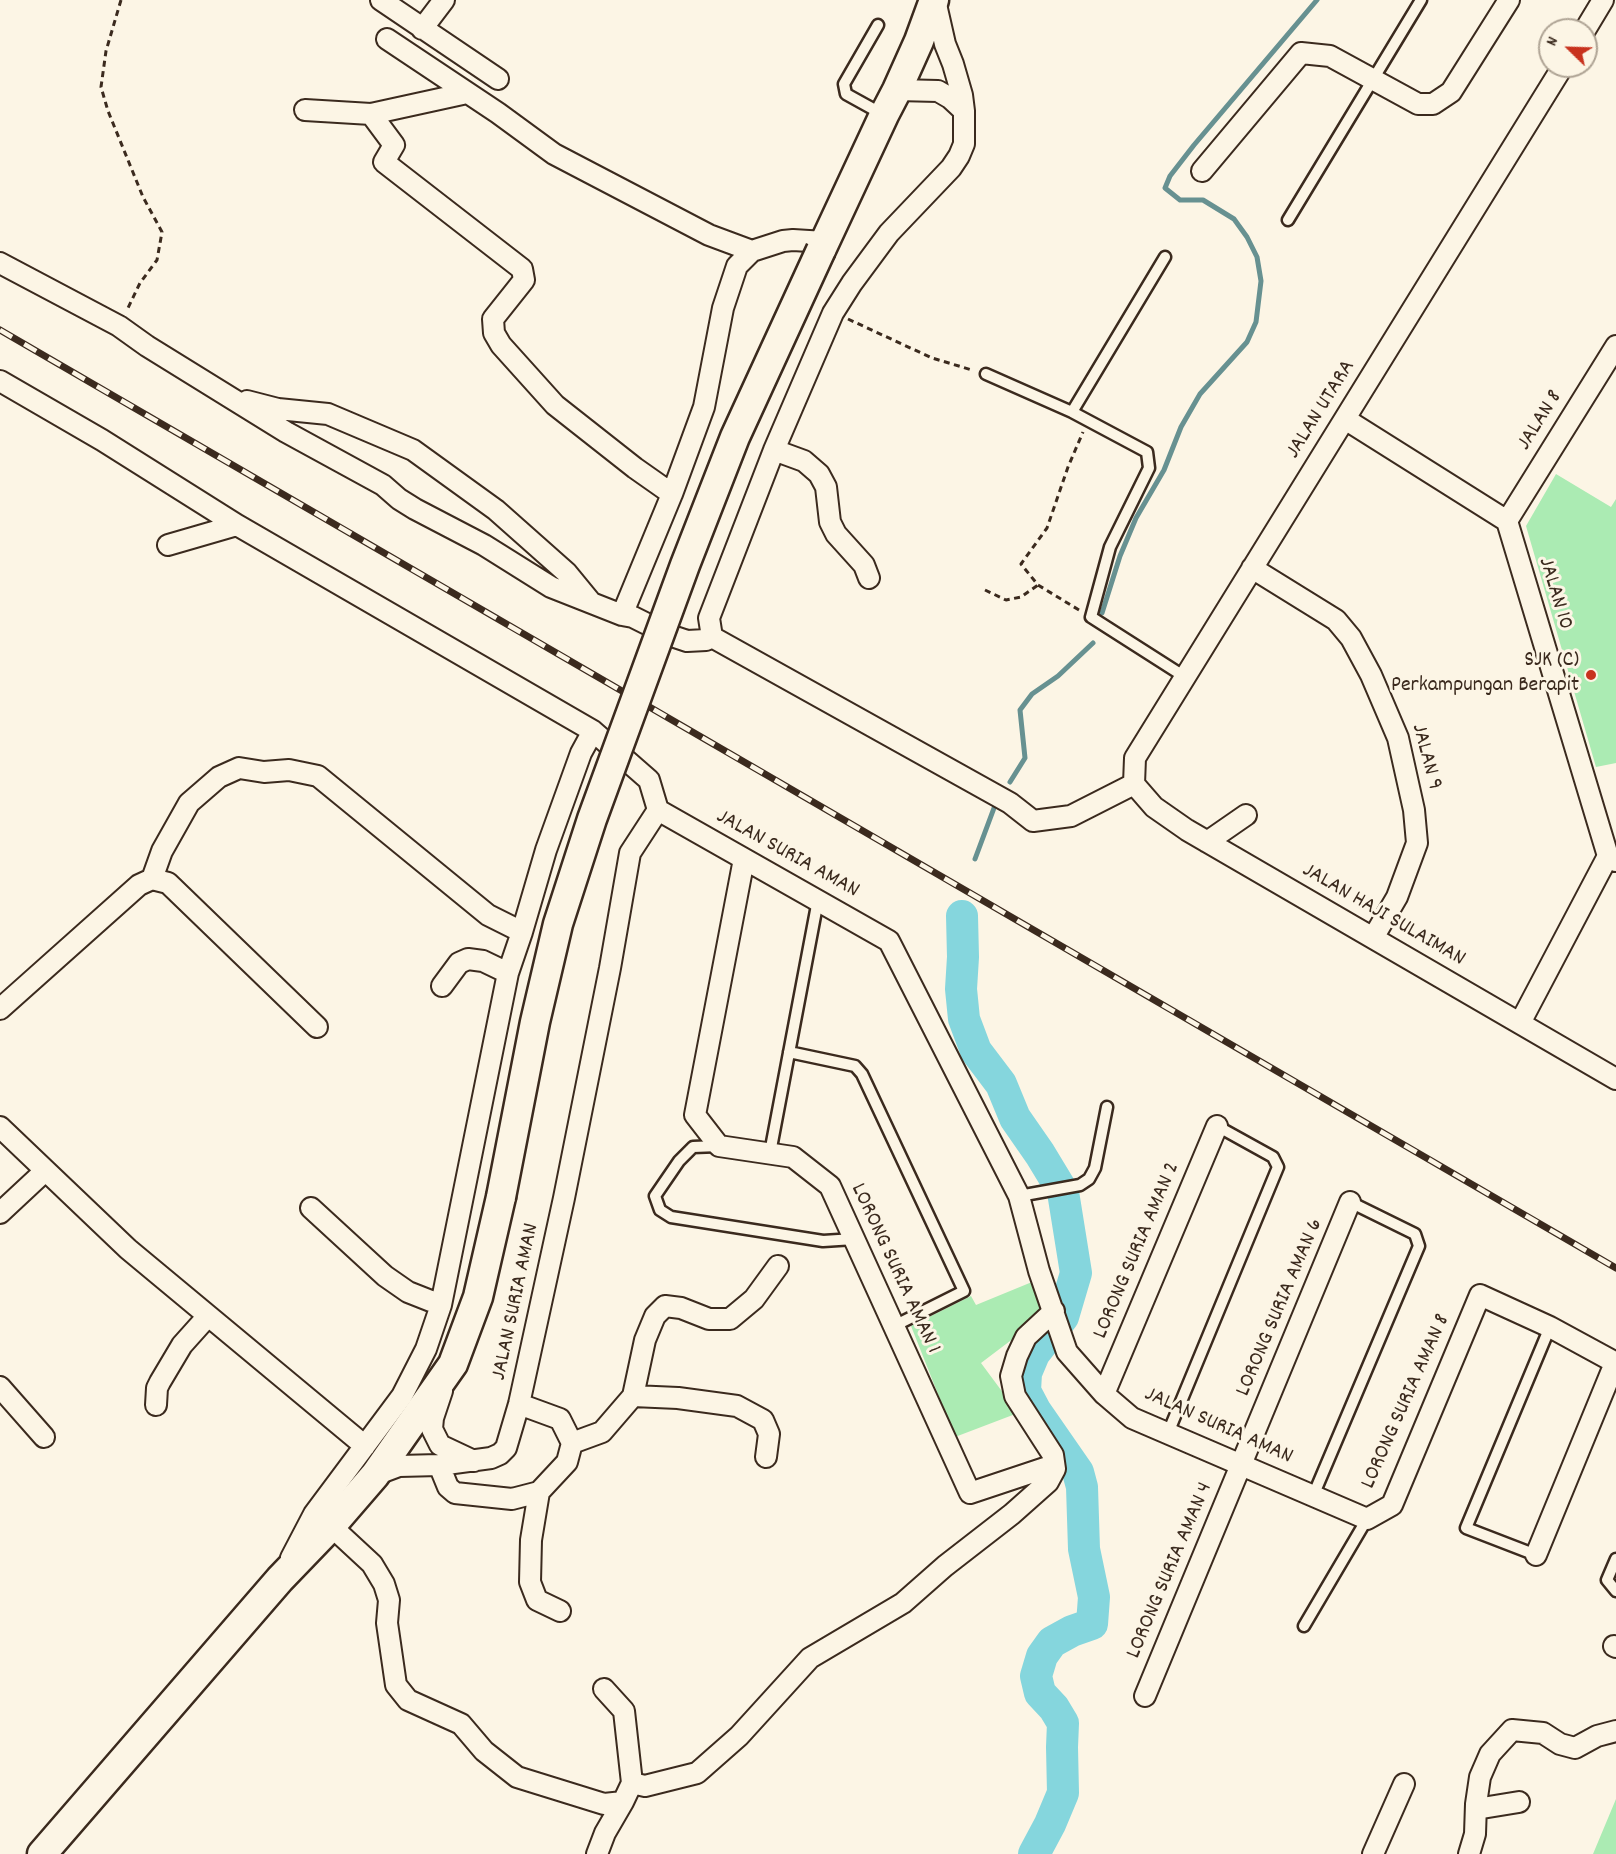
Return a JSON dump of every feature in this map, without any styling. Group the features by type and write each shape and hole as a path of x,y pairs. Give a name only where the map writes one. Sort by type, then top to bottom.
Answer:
{"street":[{"path":"381,0 498,79"},
{"path":"422,29 444,0"},
{"path":"474,1461 440,1445 432,1429 438,1403 478,1297 501,1197 535,1022 558,924 592,819 685,565 735,437 897,90 935,0"},
{"path":"712,637 709,618 774,450 833,312 889,233 951,168 964,144 962,95 945,44 935,0"},
{"path":"1203,171 1301,53 1330,56 1418,104 1433,104 1451,92 1509,0"},
{"path":"1592,18 1603,0"},
{"path":"387,39 498,113 554,154 709,235 752,251"},
{"name":"JALAN UTARA","path":"1134,784 1135,758 1556,78"},
{"path":"897,90 938,91 964,111"},
{"path":"305,110 371,114 467,93"},
{"path":"371,114 394,145 384,162 522,269 524,280 493,319 494,333 501,345 555,405 672,494"},
{"path":"622,615 672,494 704,407 723,308 737,266 752,251 793,240 823,246"},
{"path":"0,263 119,326 147,346 286,432 383,485 415,509 493,550 551,587 622,615 633,617 669,635 687,641 706,640 712,637"},
{"name":"JALAN 8","path":"1507,521 1616,346"},
{"path":"0,381 102,440 237,525 593,731 649,780 658,810"},
{"path":"231,397 278,409 328,414 413,450 496,510 567,573 590,601"},
{"path":"1345,419 1507,521"},
{"path":"774,450 804,461 819,474 826,487 830,522 836,534 864,566 869,578"},
{"name":"JALAN 10","path":"1507,521 1612,859"},
{"path":"168,545 237,525"},
{"name":"JALAN 9","path":"1252,568 1336,620 1351,638 1371,675 1398,738 1414,810 1417,843 1396,897 1373,938"},
{"path":"712,637 1010,803 1033,821 1071,816 1134,784"},
{"path":"280,1579 314,1514 402,1396 426,1349 441,1305 508,973 546,850 581,753 593,731"},
{"path":"152,879 162,851 189,803 219,777 239,768 264,772 289,770 318,777 488,915 522,932"},
{"name":"JALAN HAJI SULAIMAN","path":"1134,784 1154,807 1187,830 1616,1078"},
{"name":"JALAN SURIA AMAN","path":"375,1475 399,1466 474,1461 500,1454 506,1448 519,1404 576,1141 630,853 658,810 889,940 1019,1196 1039,1271 1067,1352 1104,1394 1132,1418 1367,1519"},
{"path":"1207,842 1246,815"},
{"path":"719,1146 695,1115 744,859"},
{"path":"1521,1023 1612,859"},
{"path":"0,1009 139,885 152,879 168,883 317,1027"},
{"path":"442,986 459,963 468,959 483,961 508,973"},
{"name":"LORONG SURIA AMAN 2","path":"1104,1394 1217,1126"},
{"path":"0,1127 128,1249 364,1446"},
{"name":"LORONG SURIA AMAN 1","path":"719,1146 793,1157 831,1186 970,1493 1054,1466"},
{"path":"0,1213 45,1171"},
{"name":"LORONG SURIA AMAN 6","path":"1241,1465 1350,1202"},
{"path":"311,1208 385,1276 408,1292 441,1305"},
{"path":"572,1443 602,1432 633,1396 645,1340 656,1316 665,1306 681,1308 710,1319 730,1319 754,1299 778,1266"},
{"name":"LORONG SURIA AMAN 8","path":"1367,1519 1392,1505 1480,1295 1550,1327"},
{"path":"632,1783 645,1786 697,1773 739,1736 810,1658 903,1603 1048,1482 1055,1469 1053,1455 1015,1396 1011,1376 1026,1337 1053,1311"},
{"path":"156,1405 157,1388 160,1382 182,1346 208,1316"},
{"path":"1536,1555 1616,1363 1550,1327"},
{"path":"42,1854 280,1579 331,1526 375,1475 453,1364"},
{"path":"0,1387 44,1437"},
{"path":"633,1396 678,1398 736,1406 764,1420 769,1434 766,1457"},
{"path":"439,1465 448,1487 455,1493 512,1499 539,1492 567,1462 572,1443 560,1419 519,1404"},
{"name":"LORONG SURIA AMAN 4","path":"1145,1696 1241,1465"},
{"path":"539,1492 531,1540 530,1582 537,1600 560,1611"},
{"path":"331,1526 372,1564 384,1584 390,1600 387,1623 396,1685 408,1700 461,1724 484,1751 517,1777 604,1804 622,1802"},
{"path":"597,1854 605,1833 632,1783 624,1711 604,1689"},
{"path":"1469,1854 1475,1834 1480,1777 1490,1754 1512,1731 1543,1732 1560,1744 1575,1748 1597,1736 1616,1731"},
{"path":"1373,1854 1404,1784"},
{"path":"1476,1809 1519,1802"}],"lane":[{"path":"1288,220 1421,0"},
{"path":"878,25 844,84 846,94 884,115"},
{"path":"1072,412 1165,257"},
{"path":"986,374 1072,412 1147,452 1149,468 1110,547 1091,617 1185,677"},
{"path":"770,1153 818,900"},
{"path":"789,1052 855,1066 862,1074 964,1291 894,1326"},
{"path":"1019,1196 1080,1185 1089,1179 1095,1168 1107,1107"},
{"path":"1168,1433 1278,1167 1273,1157 1217,1126"},
{"path":"719,1146 693,1147 679,1161 655,1196 660,1210 671,1217 823,1241 854,1239"},
{"path":"1313,1496 1419,1246 1415,1234 1350,1202"},
{"path":"1536,1555 1466,1528 1550,1327"},
{"path":"1304,1626 1367,1519"},
{"path":"1616,1559 1607,1580 1616,1591"}],"path":[{"path":"119,326 140,283 157,260 162,232 143,197 108,111 101,87 106,51 121,0"},
{"path":"833,312 932,358 986,374"},
{"path":"1088,420 1068,467 1047,528 1021,564 1038,585 1091,617"},
{"path":"985,590 1006,600 1021,597 1038,585"}],"green space":[{"name":"SJK (C) Perkampungan Berapit","path":"1556,474 1611,507 1616,499 1616,763 1596,767 1526,526"},
{"path":"1032,1282 1043,1316 981,1363 1018,1413 955,1437 911,1326 971,1296 976,1305"},
{"path":"1616,1799 1616,1854 1593,1854"}],"waterway":[{"path":"1102,613 1120,556 1136,518 1164,470 1181,427 1200,394 1247,342 1256,322 1261,281 1257,257 1247,237 1234,219 1203,200 1180,200 1165,188 1170,176 1194,145 1317,0"},
{"path":"1010,782 1025,758 1020,710 1032,694 1058,676 1093,643"},
{"path":"975,859 994,808"},
{"path":"962,916 961,989 964,1019 976,1051 1001,1084 1015,1118 1063,1192 1076,1273 1063,1317 1034,1354 1026,1373 1025,1391 1035,1410 1078,1472 1082,1487 1084,1549 1094,1597 1092,1624 1072,1631 1052,1642 1042,1656 1036,1676 1040,1693 1054,1708 1063,1723 1063,1793 1034,1854"}],"railway":[{"path":"0,330 1616,1268"}],"place":[{"name":"SJK (C) Perkampungan Berapit","path":"1591,675"}]}
